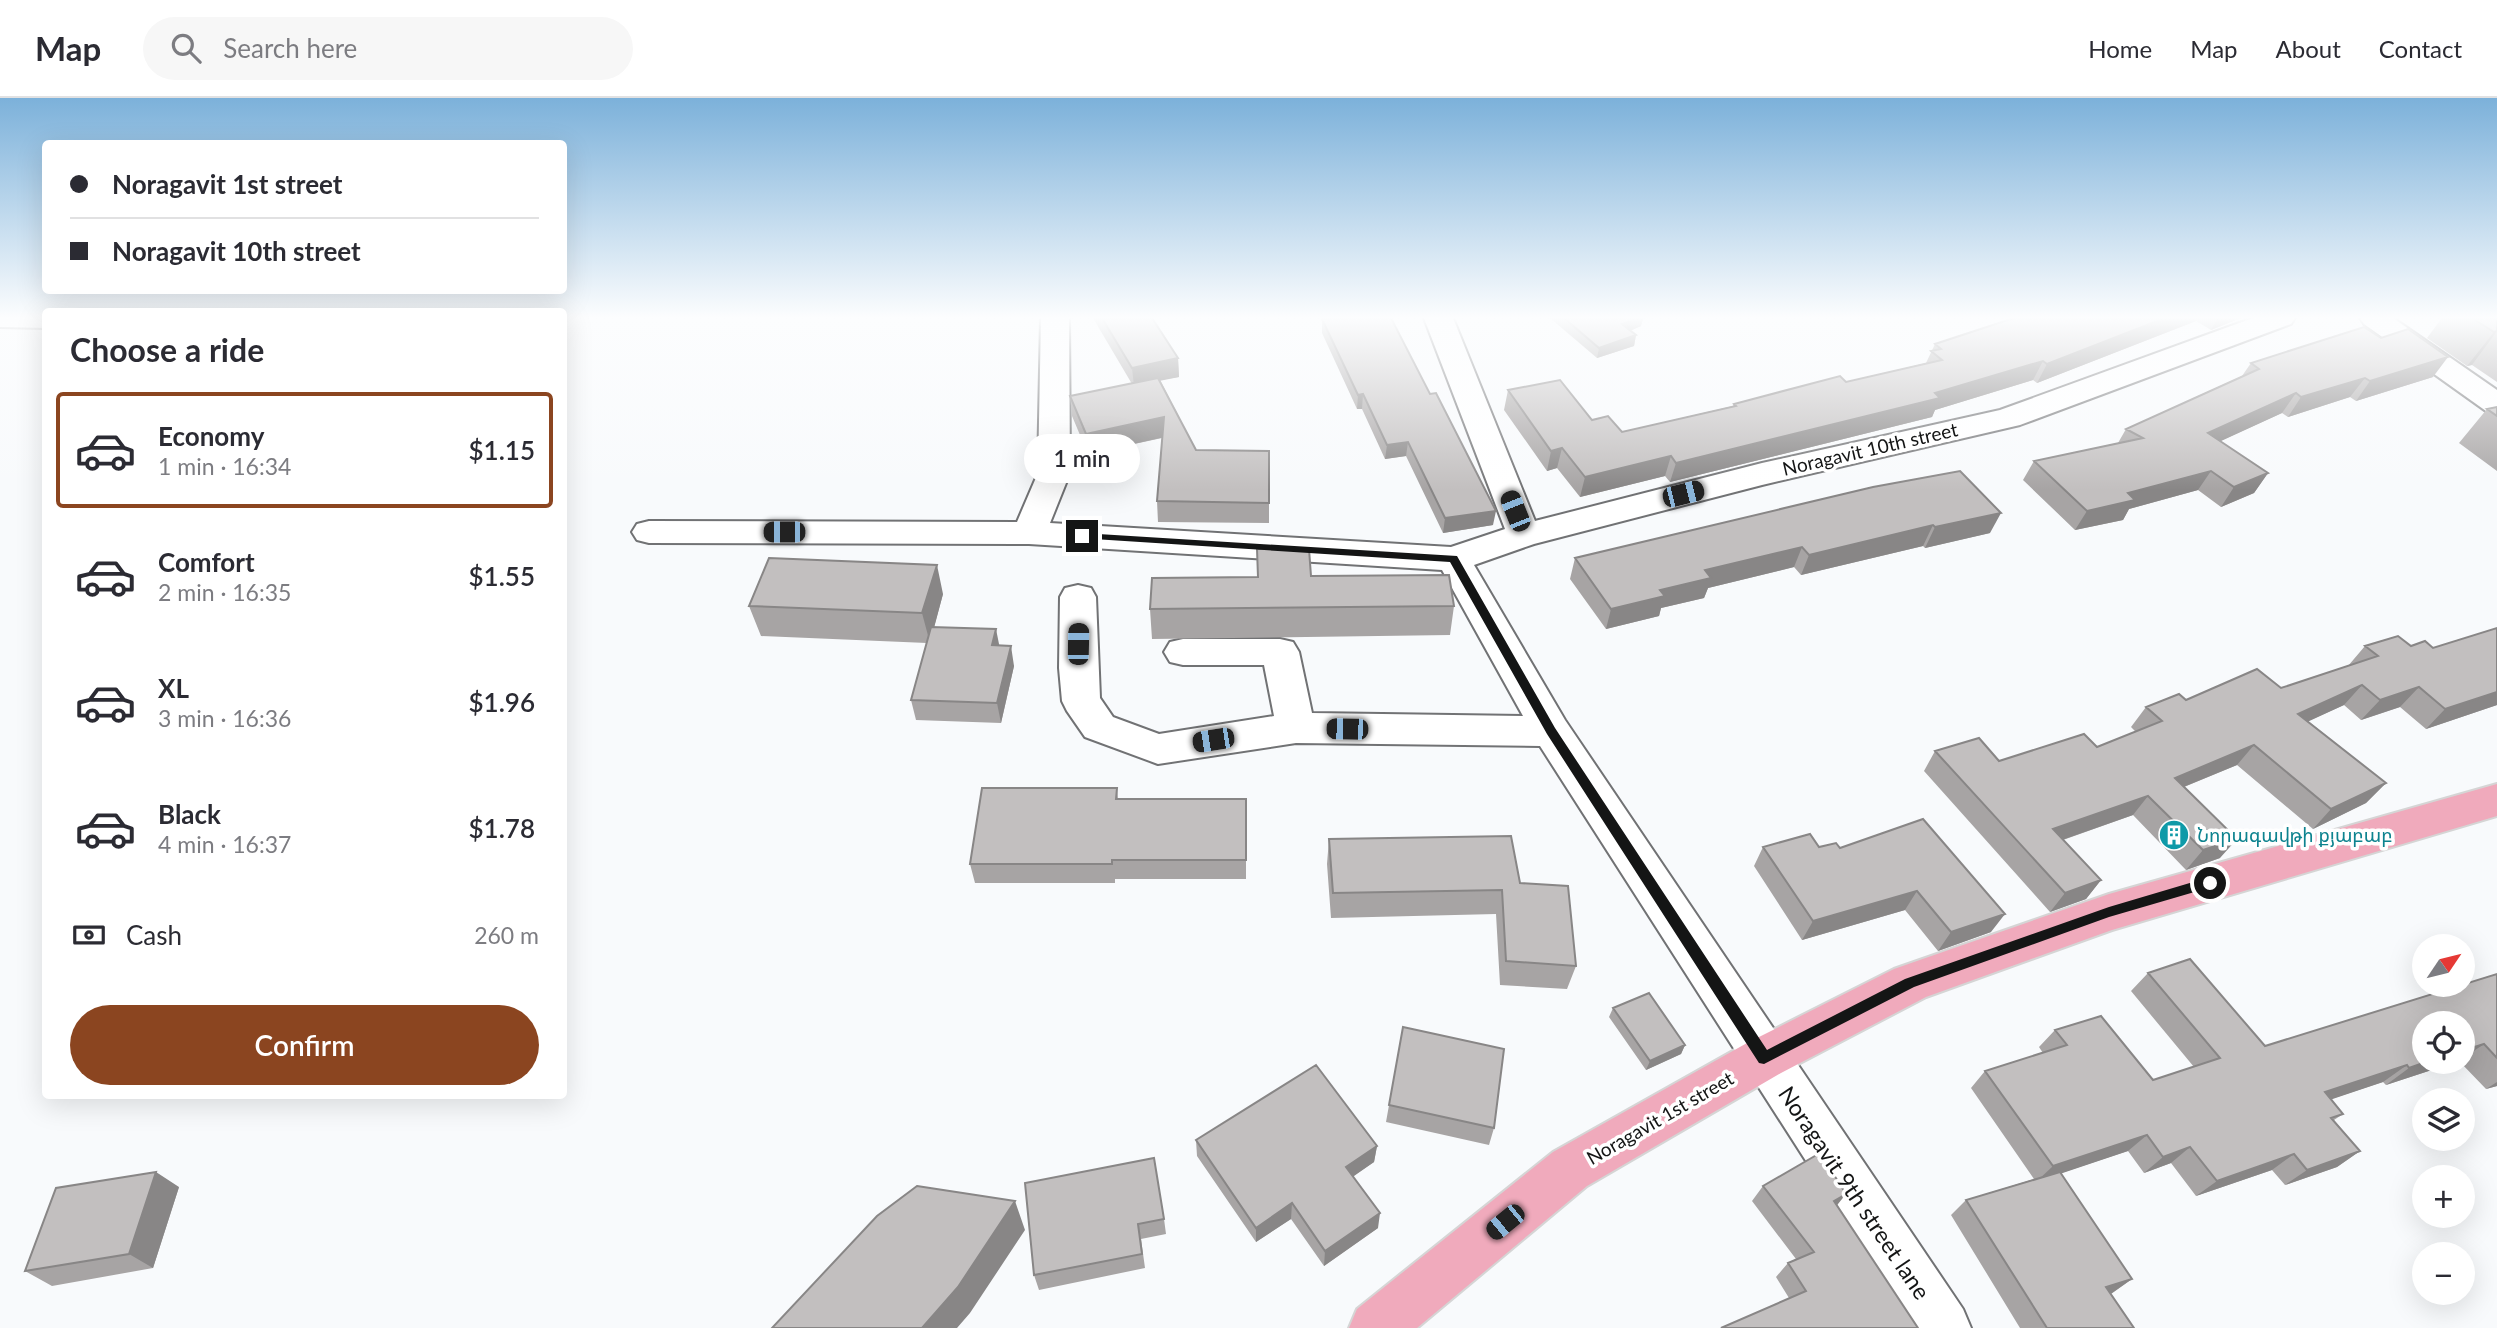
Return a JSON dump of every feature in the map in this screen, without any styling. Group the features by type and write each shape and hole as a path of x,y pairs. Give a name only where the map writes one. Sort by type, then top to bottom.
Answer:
{"main road":[{"name":"Noragavit 1st street","path":"1376,1328 1570,1169 1764,1058 1910,983 2109,912 2497,800"}],"street":[{"path":"1029,533 1054,473 1055,375"},
{"path":"1461,375 1524,535"},
{"name":"Noragavit 10th street","path":"649,532 1029,533 1453,559 1524,535 1762,474 2009,418 2125,375"},
{"path":"2456,375 2497,404"},
{"path":"1453,559 1551,731 1764,1058"},
{"path":"1078,597 1081,701 1099,727 1158,748 1296,728 1551,731"},
{"path":"1183,652 1280,652 1296,728"},
{"name":"Noragavit 9th street lane","path":"1764,1058 1944,1328"}],"building":[{"path":"1349,375 1420,375 1430,394 1436,393 1496,511 1445,518 1408,442 1387,445 1363,394 1358,395"},
{"path":"1875,375 1994,375 1935,393 1940,398 1676,463 1671,456 1585,477 1562,448 1551,451 1508,390 1560,380 1592,420 1608,416 1622,432 1736,406 1734,404 1840,376 1846,382"},
{"path":"2245,375 2388,375 2370,381 2365,378 2301,397 2296,393 2208,433 2268,473 2234,487 2211,471 2128,493 2135,500 2087,511 2034,461 2143,438 2126,429"},
{"path":"1158,378 1196,450 1269,451 1269,503 1157,501 1164,417 1086,434 1070,396"},
{"path":"2497,407 2497,416 2487,409"},
{"path":"1960,471 2001,513 1935,527 1933,525 1809,555 1802,547 1705,570 1711,578 1660,590 1665,596 1611,609 1575,558 1873,487"},
{"path":"1257,549 1309,549 1311,576 1449,575 1454,606 1150,609 1152,578 1258,577"},
{"path":"769,558 937,565 922,613 749,606"},
{"path":"931,627 996,629 992,645 1011,646 997,703 911,700"},
{"path":"2497,628 2497,692 2445,709 2419,687 2380,700 2362,685 2298,714 2386,783 2331,809 2254,745 2175,778 2237,839 2203,850 2148,796 2053,829 2101,880 2065,893 1935,751 1979,738 1999,761 2084,734 2097,747 2162,721 2146,707 2179,694 2186,700 2257,669 2281,688 2378,656 2365,646 2398,636 2411,646 2425,641 2433,648"},
{"path":"982,788 1117,788 1116,799 1246,799 1246,860 970,864"},
{"path":"1923,819 2005,914 1951,932 1917,891 1813,921 1763,847 1810,834 1819,847 1836,843 1840,848"},
{"path":"1511,836 1520,883 1568,886 1576,966 1506,961 1502,890 1333,893 1329,839"},
{"path":"2190,959 2265,1046 2420,998 2474,998 2475,981 2497,974 2497,1058 2484,1044 2475,1047 2475,1011 2412,1011 2412,1067 2407,1065 2325,1092 2343,1114 2331,1118 2360,1151 2307,1170 2294,1154 2217,1181 2190,1147 2163,1157 2147,1135 2053,1166 1985,1071 2067,1045 2055,1030 2101,1016 2153,1080 2220,1058 2148,973"},
{"path":"1649,993 1685,1045 1650,1061 1613,1008"},
{"path":"1403,1027 1504,1049 1494,1128 1389,1105"},
{"path":"1316,1065 1377,1146 1346,1167 1380,1213 1325,1251 1292,1203 1256,1228 1196,1140"},
{"path":"1820,1153 1846,1194 1834,1201 1918,1328 1721,1328 1806,1291 1788,1263 1814,1252 1763,1186"},
{"path":"1154,1158 1164,1219 1138,1224 1142,1254 1034,1275 1025,1183"},
{"path":"156,1172 129,1254 25,1271 56,1188"},
{"path":"2060,1172 2132,1279 2106,1287 2134,1328 2047,1328 1966,1200"},
{"path":"917,1186 1015,1201 958,1287 922,1328 772,1328 877,1216"}],"place":[{"name":"Նորագավթի քյաբաբ","path":"2174,835"}],"route":[{"path":"1082,536 1453,559 1551,731 1764,1058 1910,983 2109,912 2210,883"}]}
